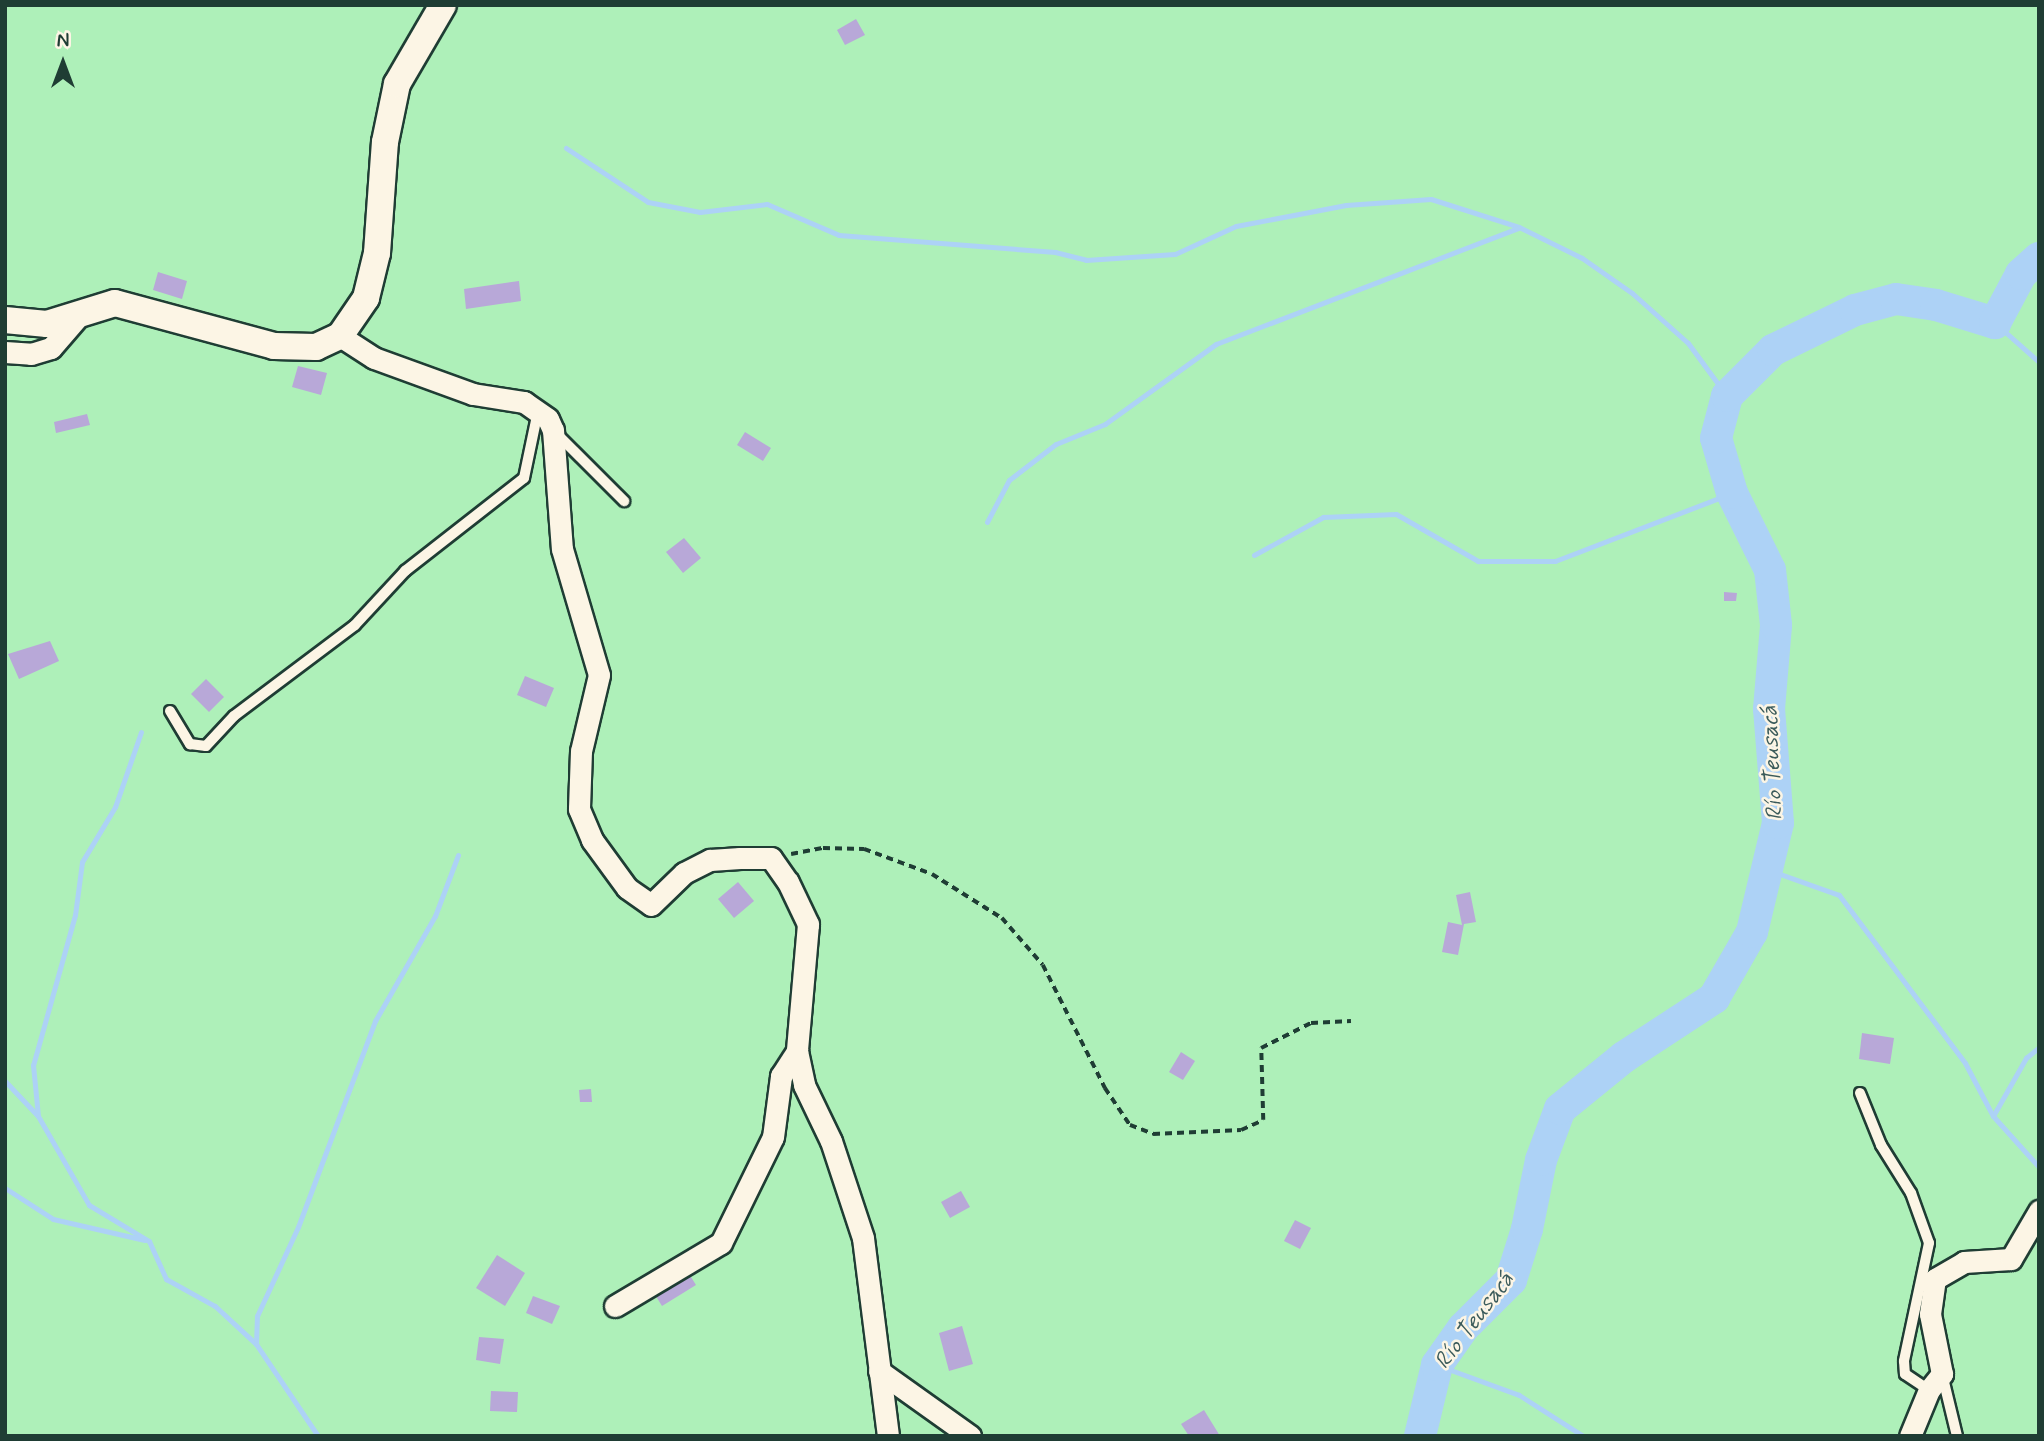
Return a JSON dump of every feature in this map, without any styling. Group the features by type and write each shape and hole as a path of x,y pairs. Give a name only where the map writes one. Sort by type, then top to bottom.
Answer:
{"street":[{"path":"5,320 47,324 115,303 274,346 316,347 340,336 366,298 377,253 386,142 397,83 443,5"},
{"path":"5,352 31,354 51,348 82,312"},
{"path":"340,336 374,358 473,394 524,402 538,411 553,430 562,549 599,675 582,751 579,809 592,840 626,888 651,905 684,873 710,860 771,858 808,924 797,1051 804,1085 831,1142 863,1238 888,1436"},
{"path":"615,1306 721,1243 773,1137 781,1076 797,1051"},
{"path":"1910,1436 1935,1382 1930,1314 1935,1279 1964,1262 2011,1259 2039,1211"},
{"path":"879,1371 970,1436"}],"lane":[{"path":"170,711 190,744 206,746 234,716 355,625 405,571 524,478 538,411"},
{"path":"553,430 624,501"},
{"path":"1860,1093 1881,1145 1911,1193 1928,1243 1904,1361 1905,1374 1935,1382 1956,1436"}],"path":[{"path":"771,858 822,848 864,849 932,874 1002,918 1043,965 1105,1088 1130,1125 1153,1135 1241,1129 1263,1120 1261,1048 1311,1023 1351,1021"}],"green space":[{"path":"5,5 2039,5 2039,1436 5,1436"}],"building":[{"path":"856,19 865,35 845,45 837,30"},
{"path":"158,272 187,281 182,299 153,290"},
{"path":"519,281 521,301 466,309 464,289"},
{"path":"298,366 327,373 321,395 292,387"},
{"path":"87,414 90,425 56,433 54,422"},
{"path":"745,432 771,448 763,461 737,445"},
{"path":"684,538 701,558 683,573 666,552"},
{"path":"1724,592 1737,593 1736,601 1724,601"},
{"path":"50,641 59,661 19,679 8,654"},
{"path":"525,676 554,688 546,707 517,695"},
{"path":"206,679 224,697 209,712 191,694"},
{"path":"738,882 754,901 734,918 718,899"},
{"path":"1470,892 1476,922 1464,924 1458,955 1442,952 1448,922 1462,925 1456,895"},
{"path":"1862,1033 1894,1038 1890,1064 1859,1059"},
{"path":"1181,1052 1195,1061 1183,1080 1169,1072"},
{"path":"591,1089 592,1102 580,1102 579,1090"},
{"path":"961,1191 970,1207 950,1218 941,1202"},
{"path":"1295,1220 1311,1228 1300,1249 1284,1241"},
{"path":"497,1255 525,1273 505,1306 476,1288"},
{"path":"686,1269 696,1285 662,1306 652,1290"},
{"path":"533,1296 560,1306 552,1324 526,1313"},
{"path":"962,1326 973,1364 949,1371 939,1333"},
{"path":"479,1337 504,1339 500,1364 476,1360"},
{"path":"491,1391 518,1392 517,1412 490,1411"},
{"path":"1204,1410 1220,1436 1189,1436 1181,1424"}],"waterway":[{"path":"566,148 648,202 700,212 767,204 839,235 1055,252 1086,260 1175,254 1236,226 1346,205 1431,199 1519,227 1582,258 1632,293 1688,343 1727,396"},
{"path":"987,522 1009,480 1056,444 1105,424 1216,344 1518,228"},
{"name":"Río Teusacá","path":"1420,1436 1437,1365 1463,1328 1511,1280 1527,1229 1541,1160 1560,1109 1624,1057 1714,998 1752,932 1778,823 1769,709 1776,625 1770,570 1732,493 1716,438 1727,396 1773,350 1855,310 1896,299 1936,305 1995,323 2021,274 2039,258"},
{"path":"1995,323 2039,362"},
{"path":"1254,555 1323,517 1396,514 1478,561 1555,561 1732,493"},
{"path":"141,732 115,807 82,862 75,915 33,1065 38,1116 89,1205 149,1241 166,1279 215,1306 256,1344"},
{"path":"318,1436 256,1344 257,1316 298,1227 375,1021 435,916 458,855"},
{"path":"1769,870 1839,895 1965,1063 1993,1116 2039,1167"},
{"path":"1993,1116 2026,1058 2039,1047"},
{"path":"5,1081 37,1115"},
{"path":"5,1188 53,1219 145,1240"},
{"path":"1437,1365 1519,1395 1583,1436"}]}
